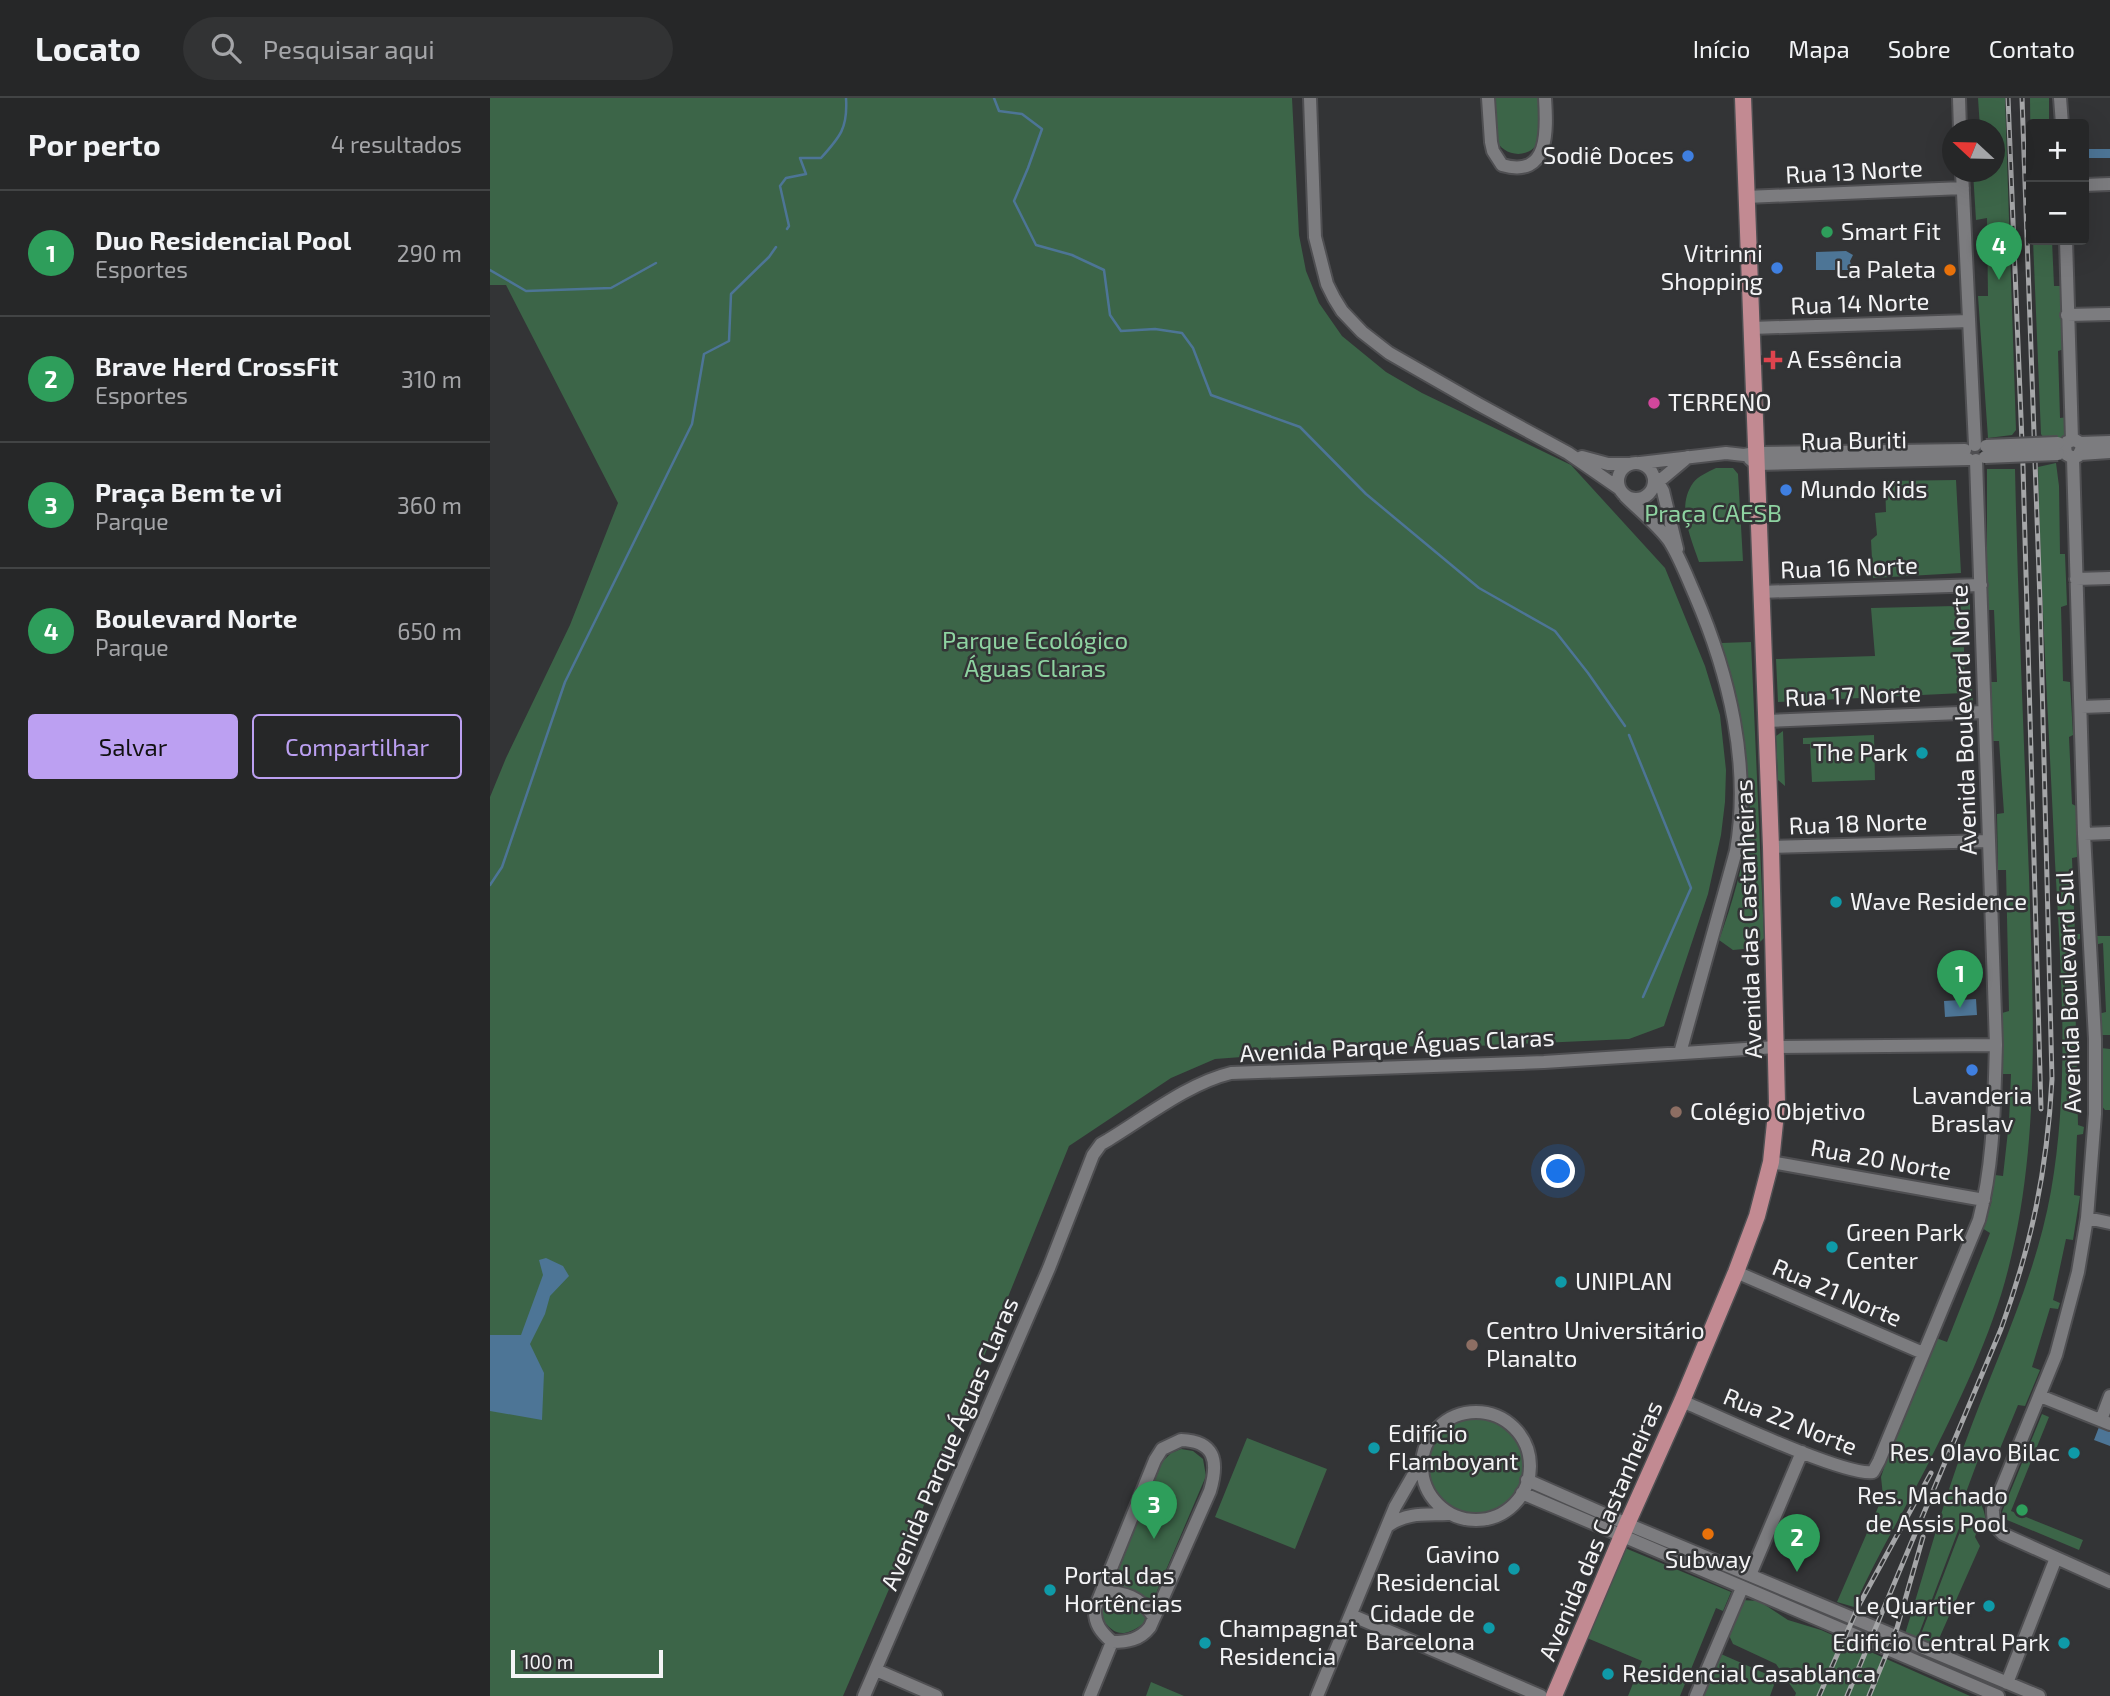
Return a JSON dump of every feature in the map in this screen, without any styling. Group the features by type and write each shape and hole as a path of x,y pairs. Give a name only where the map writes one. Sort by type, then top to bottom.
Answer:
{"main road":[{"name":"Avenida das Castanheiras","path":"1554,1696 1736,1272 1757,1216 1771,1162 1777,1103 1776,1047 1760,592 1752,457 1751,328 1743,98"}],"street":[{"path":"1310,98 1315,237 1327,284 1342,311 1362,332 1389,353 1568,453 1630,498 1641,499 1651,492 1655,481 1689,457"},
{"path":"1488,98 1493,151 1502,165 1519,167 1538,158 1543,148 1547,131 1545,98"},
{"path":"1959,98 1960,119"},
{"path":"2060,98 2062,119"},
{"name":"Avenida Boulevard Norte","path":"1879,1461 1979,1220 1993,1133 1996,1045 1977,453 1963,182"},
{"path":"2089,185 2110,184"},
{"name":"Rua 13 Norte","path":"1746,197 1963,188"},
{"name":"Avenida Boulevard Sul","path":"2056,1559 2003,1534 1995,1525 1993,1509 2056,1355 2068,1315 2087,1218 2095,1114 2095,1039 2069,448 2066,245"},
{"path":"2067,315 2110,314"},
{"name":"Rua 14 Norte","path":"1751,328 1969,321"},
{"name":"Rua Buriti","path":"1635,463 1726,453 1752,457 1977,453 2069,448 2110,442"},
{"name":"Rua Buriti","path":"2069,448 2110,452"},
{"path":"1568,453 1608,464 1635,463 1652,471 1655,481 1663,491 1681,563"},
{"path":"1635,463 1625,467 1618,477 1622,492 1668,540 1681,563 1715,643 1730,705 1740,770 1741,826 1736,851 1680,1053"},
{"path":"2076,579 2110,578"},
{"name":"Rua 16 Norte","path":"1760,592 1981,584"},
{"path":"2081,707 2110,706"},
{"name":"Rua 17 Norte","path":"1765,721 1984,712"},
{"path":"2084,834 2110,833"},
{"name":"Rua 18 Norte","path":"1770,847 1989,841"},
{"path":"2095,1039 2110,1039"},
{"name":"Avenida Parque Águas Claras","path":"864,1696 1049,1268 1093,1155 1101,1144 1195,1087 1212,1078 1231,1073 1544,1062 1776,1047 1996,1045"},
{"name":"Rua 20 Norte","path":"1771,1162 1984,1200"},
{"path":"2087,1218 2110,1223"},
{"name":"Rua 21 Norte","path":"1736,1272 1923,1353"},
{"path":"2040,1395 2105,1422 2110,1396"},
{"name":"Rua 22 Norte","path":"1682,1401 1802,1452 1864,1473 1873,1472 1879,1461"},
{"path":"1317,1696 1395,1507 1438,1427 1452,1417 1469,1412 1487,1413 1504,1419 1517,1430 1527,1445 1531,1462 1522,1493 1514,1506 1499,1516 1482,1521 1465,1520 1448,1514 1410,1514 1388,1525"},
{"path":"1181,1440 1191,1440 1207,1447 1214,1457 1214,1477 1145,1633 1136,1639 1112,1643 1102,1633 1094,1618 1101,1591 1155,1460 1162,1449 1181,1440"},
{"path":"1750,1575 1802,1452"},
{"path":"1422,1458 1423,1480 1432,1499 1448,1514"},
{"path":"1527,1480 1742,1588 1998,1696"},
{"path":"1522,1493 1750,1575 2039,1696"},
{"path":"2007,1683 2056,1559 2110,1582"},
{"path":"1696,1696 1742,1588"},
{"path":"1101,1591 1134,1598 1154,1617"},
{"path":"1351,1615 1541,1696"},
{"path":"1090,1696 1112,1643"},
{"path":"876,1670 936,1696"}],"green space":[{"name":"Parque Ecológico Águas Claras","path":"490,98 1292,98 1299,235 1306,271 1319,303 1342,336 1386,372 1422,393 1571,465 1665,568 1705,666 1720,715 1726,770 1721,835 1708,894 1664,1026 1629,1039 1451,1047 1388,1046 1215,1059 1171,1078 1069,1146 905,1552 843,1696 490,1696 490,797 570,625 618,503 506,285 490,285"},
{"path":"1492,98 1540,98 1541,132 1537,145 1525,153 1504,150 1495,137"},
{"path":"1978,98 2005,98 2016,430 2012,435 1988,438 1978,296 1988,296 1987,218 1976,220 1974,182 2005,182 2005,119 1979,119"},
{"path":"2030,98 2049,98 2049,119 2030,119"},
{"path":"2033,245 2052,245 2054,286 2061,286 2064,349 2058,351 2060,418 2068,417 2065,435 2060,438 2043,437"},
{"path":"2056,463 2060,554 2065,554 2067,605 2061,607 2063,681 2070,682 2073,735 2069,737 2072,804 2076,806 2077,857 2072,858 2075,934 2080,934 2080,939 2074,941 2078,1125 2084,1127 2083,1134 2077,1135 2074,1195 2080,1196 2073,1240 2066,1239 2053,1300 2060,1303 2058,1309 2050,1308 2032,1367 2040,1370 2025,1406 2018,1405 1997,1456 1981,1452 1965,1495 1980,1503 1986,1520 1978,1527 1975,1537 1980,1546 1934,1650 1918,1642 1966,1516 1964,1515 1917,1639 1905,1634 1956,1469 2025,1289 2044,1224 2057,1150 2062,1068 2061,986 2038,467"},
{"name":"Praça CAESB","path":"1716,468 1733,468 1738,474 1743,561 1699,562 1689,533 1685,512 1688,492 1698,478"},
{"path":"1987,469 2015,469 2033,1025 2026,1173 2008,1270 1983,1345 1962,1395 1854,1607 1837,1602 1883,1496 1881,1477 1886,1462 1936,1338 1947,1342 1990,1233 1982,1228 1991,1204 1995,1175 2003,1176 2011,1074 2003,1074 2002,1013 2009,1011 2006,870 1998,870 1997,814 2004,813 1999,741 1992,741 1991,682 1997,682 1994,610 1987,610"},
{"path":"1956,480 1961,573 1873,578 1871,540 1877,535 1875,513 1886,512 1885,481"},
{"path":"1956,598 1970,603 1970,610 1963,611 1965,689 1972,689 1973,702 1964,703 1963,693 1778,702 1776,659 1875,656 1871,608 1955,606"},
{"path":"1751,642 1764,938 1754,948 1733,950 1719,940 1741,868 1750,811 1740,714 1721,643"},
{"path":"1783,731 1785,786 1778,780 1776,736"},
{"path":"1874,735 1875,780 1812,782 1810,744 1803,744 1803,738"},
{"path":"2097,936 2110,936 2110,1035 2099,1035 2098,1014 2106,1012 2103,943 2098,944"},
{"path":"2101,1048 2110,1049 2110,1110 2105,1110 2099,1103 2098,1055"},
{"path":"2042,1414 2049,1417 2011,1511 2083,1540 2079,1550 2000,1517"},
{"path":"1477,1415 1497,1419 1513,1430 1524,1446 1528,1466 1524,1486 1513,1502 1497,1513 1477,1517 1457,1513 1441,1502 1430,1486 1426,1466 1430,1446 1441,1430 1457,1419"},
{"path":"1247,1438 1327,1469 1295,1549 1215,1517"},
{"path":"1181,1449 1193,1451 1203,1459 1206,1476 1143,1624 1119,1633 1110,1628 1100,1616 1102,1603 1162,1462 1171,1453"},
{"path":"1625,1548 1731,1592 1723,1611 1716,1608 1680,1696 1628,1696 1642,1661 1587,1638"},
{"path":"1741,1600 1759,1601 1788,1620 1821,1630 1970,1696 1795,1696 1796,1693 1776,1664 1733,1644 1727,1631"},
{"path":"1721,1654 1771,1676 1774,1685 1770,1696 1702,1696"},
{"path":"1151,1682 1184,1696 1146,1696"}],"water":[{"path":"2089,149 2110,149 2110,158 2089,158"},
{"path":"1846,251 1853,255 1850,261 1852,270 1816,270 1816,252"},
{"path":"1976,999 1977,1015 1945,1017 1944,1001"},
{"path":"546,1258 563,1266 569,1276 550,1296 545,1314 530,1344 544,1373 542,1420 490,1411 490,1335 521,1335 543,1275 539,1260"},
{"path":"2099,1427 2110,1432 2110,1446 2094,1440"}],"waterway":[{"path":"787,229 789,226 780,186 786,178 806,174 800,158 821,158 833,144 844,125 846,98"},
{"path":"994,98 999,111 1022,114 1042,129 1014,201 1036,245 1072,255 1104,270 1110,315 1121,331 1155,329 1182,333 1193,348 1211,395 1300,427 1366,494 1479,588 1555,631 1625,726"},
{"path":"490,885 502,867 565,682 692,424 704,354 729,341 731,294 776,247"},
{"path":"490,270 526,291 611,288 656,263"},
{"path":"1629,735 1691,888 1643,997"}],"railway":[{"path":"2008,98 2023,467 2041,1109"},
{"path":"1847,1696 2001,1329 2021,1267 2036,1206 2050,1113 2052,1079 2040,601 2022,98"},
{"path":"1819,1696 1859,1605 1931,1473"},
{"path":"1869,1696 1897,1628 1923,1537"}],"place":[{"name":"Sodiê Doces","path":"1688,156"},
{"name":"Smart Fit","path":"1827,232"},
{"name":"Vitrinni Shopping","path":"1777,268"},
{"name":"La Paleta","path":"1950,270"},
{"name":"Boulevard Norte","path":"1999,280"},
{"name":"A Essência","path":"1773,360"},
{"name":"TERRENO","path":"1654,403"},
{"name":"Mundo Kids","path":"1786,490"},
{"name":"The Park","path":"1922,753"},
{"name":"Wave Residence","path":"1836,902"},
{"name":"Duo Residencial Pool","path":"1960,1008"},
{"name":"Lavanderia Braslav","path":"1972,1070"},
{"name":"Colégio Objetivo","path":"1676,1112"},
{"name":"Green Park Center","path":"1832,1247"},
{"name":"UNIPLAN","path":"1561,1282"},
{"name":"Centro Universitário Planalto","path":"1472,1345"},
{"name":"Edifício Flamboyant","path":"1374,1448"},
{"name":"Res. OIavo Bilac","path":"2074,1453"},
{"name":"Res. Machado de Assis Pool","path":"2022,1510"},
{"name":"Subway","path":"1708,1534"},
{"name":"Praça Bem te vi","path":"1154,1539"},
{"name":"Gavino Residencial","path":"1514,1569"},
{"name":"Brave Herd CrossFit","path":"1797,1572"},
{"name":"Portal das Hortências","path":"1050,1590"},
{"name":"Le Quartier","path":"1989,1606"},
{"name":"Cidade de Barcelona","path":"1489,1628"},
{"name":"Champagnat Residencia","path":"1205,1643"},
{"name":"Edificio Central Park","path":"2064,1643"},
{"name":"Residencial Casablanca","path":"1608,1674"}]}
